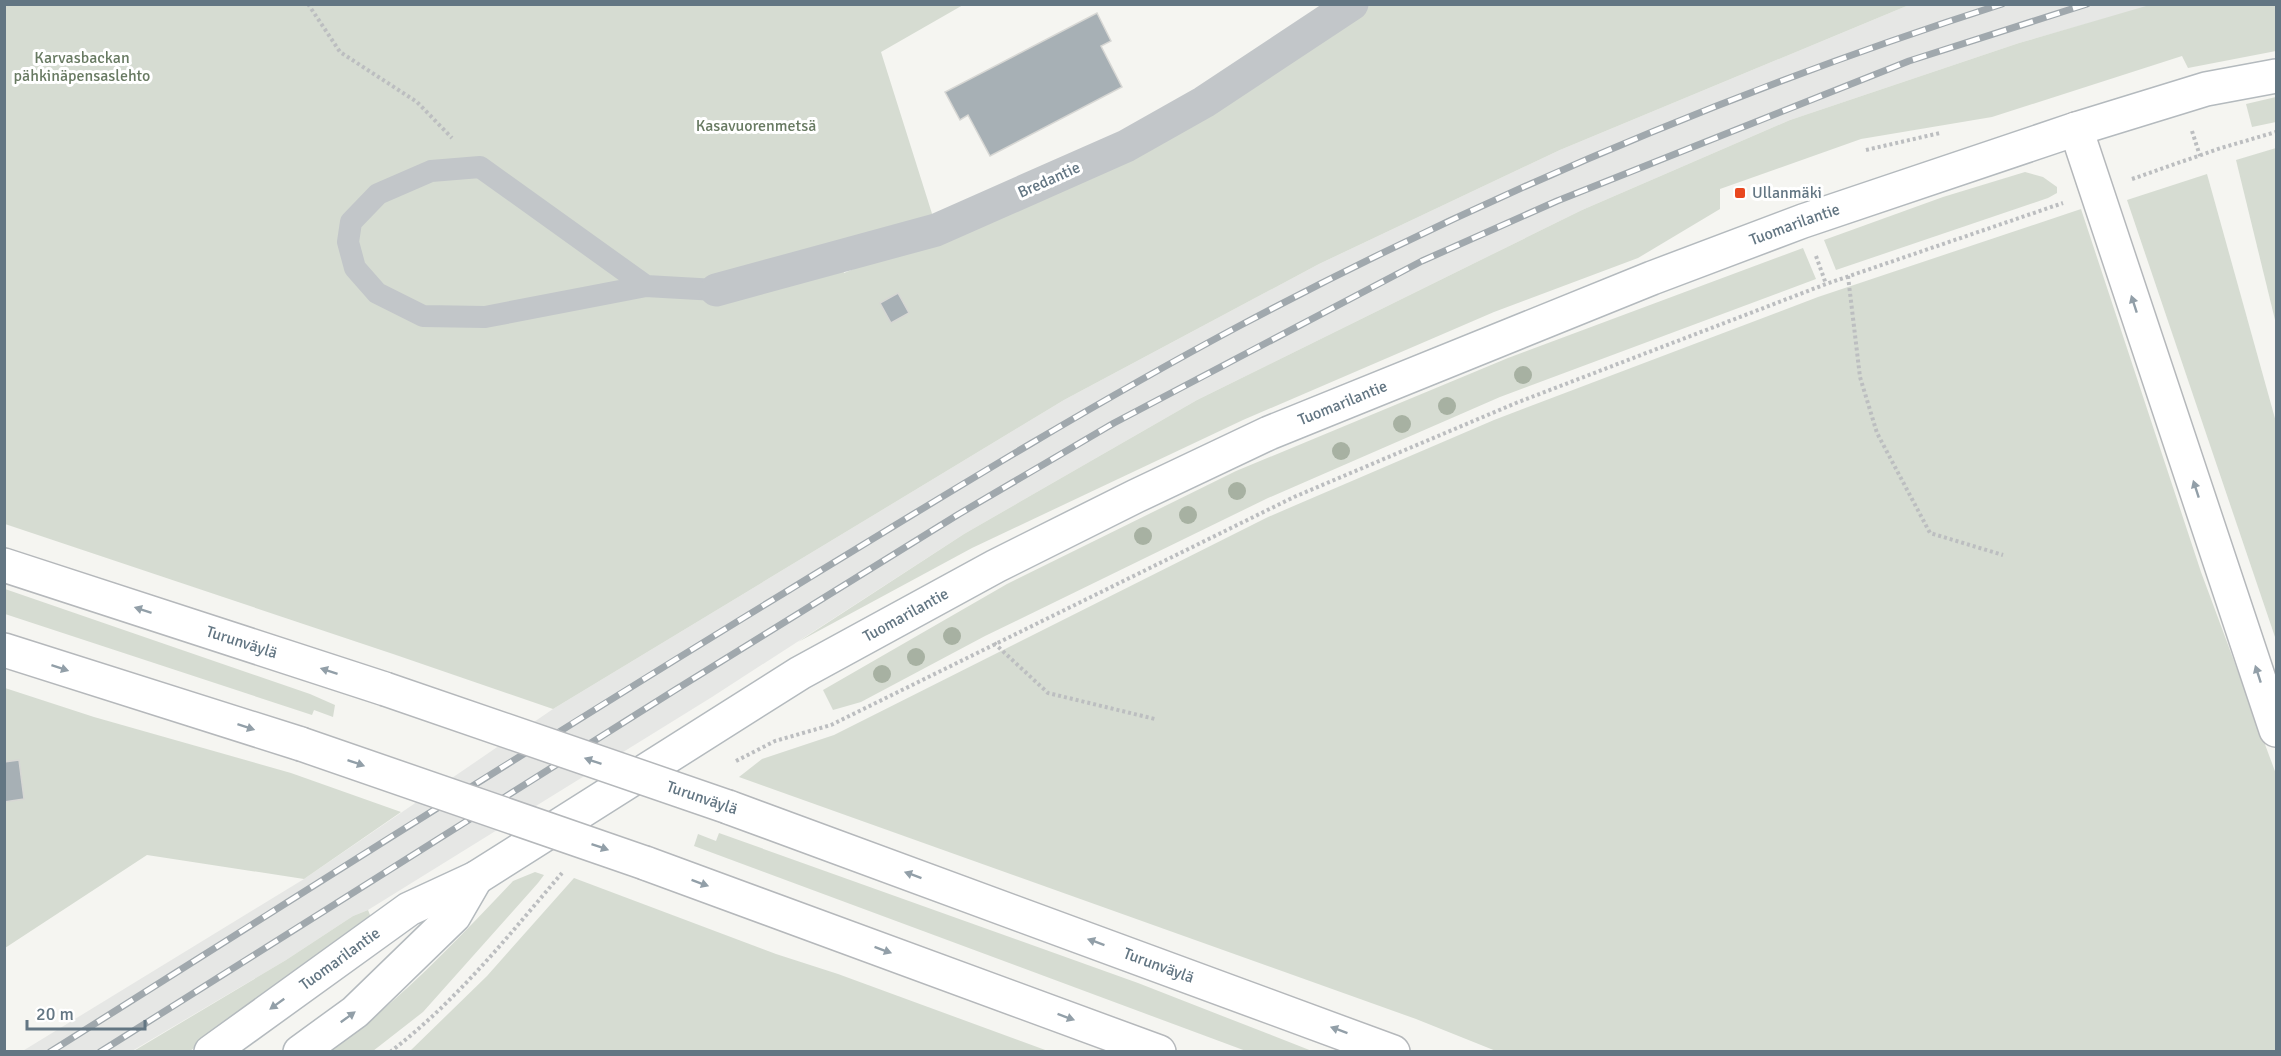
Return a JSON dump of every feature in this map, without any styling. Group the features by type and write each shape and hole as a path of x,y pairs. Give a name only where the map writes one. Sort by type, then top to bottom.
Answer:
{"main road":[{"name":"Tuomarilantie","path":"211,1052 409,909 476,879 800,673 996,566 1136,496 1269,434 1652,278 1803,221 2076,129 2206,89 2277,76"},
{"path":"2076,129 2277,730"},
{"name":"Turunväylä","path":"4,565 384,689 728,807 1393,1052"},
{"path":"4,650 301,744 645,863 1159,1052"},
{"name":"Tuomarilantie","path":"300,1052 355,1012 454,916 476,879"}],"street":[{"name":"Bredantie","path":"716,290 936,230 1126,146 1204,102 1352,4"}],"lane":[{"path":"646,286 480,167 431,171 378,194 351,222 348,242 355,268 378,293 423,316 485,317 646,286 716,290"}],"path":[{"path":"308,4 340,52 417,102 480,167"},
{"path":"728,765 775,741 831,725 1294,497 1516,403 1848,276 2221,148 2277,132"},
{"path":"1848,276 1860,377 1877,433 1930,533 2003,555"},
{"path":"994,643 1048,693 1155,719"},
{"path":"390,1052 413,1034 489,958 565,871"}],"shaded area":[{"path":"1909,5 2153,5 2019,43 1790,120 1582,210 1197,400 964,534 712,697 368,910 353,916 286,960 132,1051 21,1052 304,879 553,709 1064,400 1319,264 1560,150"}],"green space":[{"path":"2153,4 2276,5 2276,51 2188,68 2182,56 1992,117 1861,139 1720,189 1720,209 1638,258 1494,312 1243,420 972,548 798,642 964,534 1197,400 1582,210 1790,120 2019,43"},
{"path":"4,5 963,5 881,52 934,220 838,248 844,273 885,256 1331,31 1368,5 1909,5 1560,150 1319,264 1064,400 553,709 5,524"},
{"path":"2276,97 2276,122 2252,127 2246,104"},
{"path":"2276,148 2276,324 2236,160"},
{"path":"2025,172 2043,177 2057,187 2057,193 1836,270 1824,240 1943,197"},
{"path":"2207,174 2276,422 2276,640 2127,200"},
{"path":"2081,209 2201,572 2276,774 2276,1051 1496,1051 1416,1019 739,777 762,759 834,735 1268,517 1494,420 1818,297"},
{"path":"1803,248 1816,279 1500,397 1268,498 985,636 861,702 833,710 823,690 1007,584 1236,471 1508,358"},
{"path":"5,589 310,694 335,705 333,717 314,710 312,715 5,614"},
{"path":"5,688 94,717 291,773 401,812 304,879 147,855 5,948"},
{"path":"719,833 1138,983 1312,1051 1246,1051 694,846 698,834 716,841"},
{"path":"535,872 544,875 423,1012 373,1051 330,1051 403,992 513,881"},
{"path":"574,878 776,954 838,974 1048,1051 410,1051 487,976"},
{"path":"368,910 372,920 190,1051 132,1052 286,960 353,916"}],"building":[{"path":"1097,13 1111,41 1101,46 1122,87 990,156 968,115 960,120 945,92"},
{"path":"898,293 909,313 891,323 880,303"},
{"path":"19,760 24,799 4,802 4,762"}],"railway":[{"path":"50,1052 696,647 957,488 1183,356 1426,232 1614,148 1807,71 2002,4"},
{"path":"100,1052 675,690 959,514 1114,423 1422,261 1557,201 1909,61 2087,4"}],"place":[{"name":"Ullanmäki","path":"1740,193"}],"park label":[{"name":"Karvasbackan pähkinäpensaslehto","path":"82,67"},
{"name":"Kasavuorenmetsä","path":"756,126"}]}
